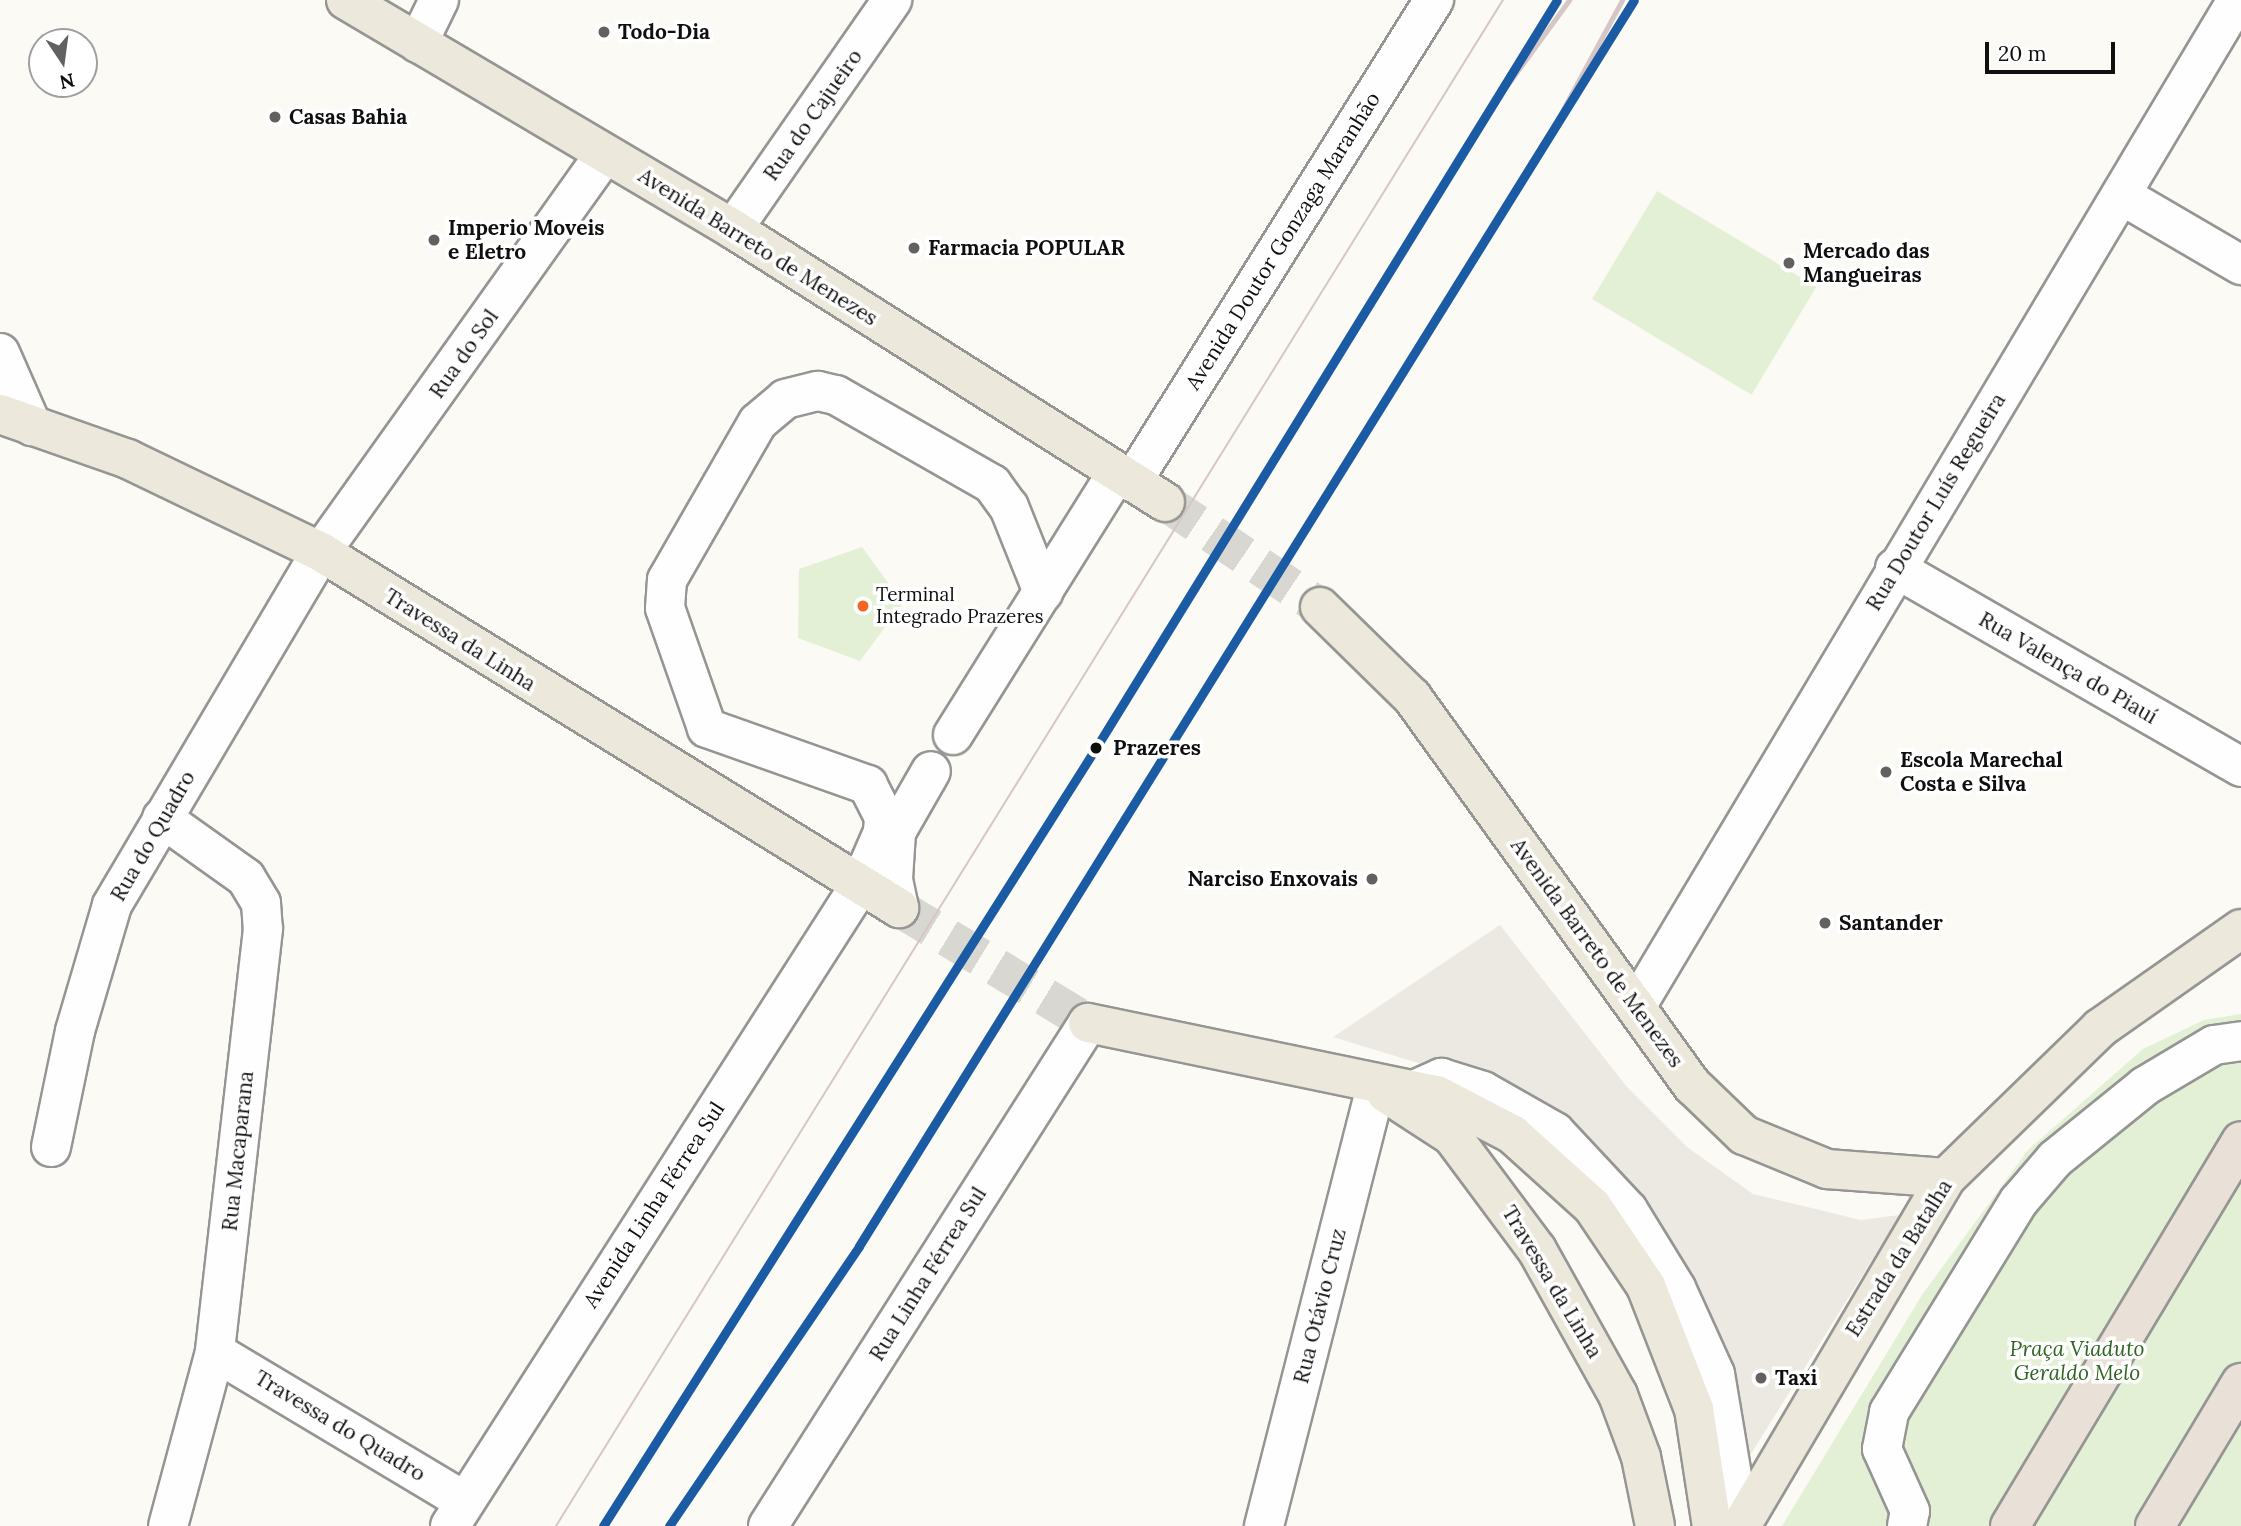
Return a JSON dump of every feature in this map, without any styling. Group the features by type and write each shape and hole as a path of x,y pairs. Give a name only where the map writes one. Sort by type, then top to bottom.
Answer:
{"highway":[{"path":"2010,1526 2241,1141"},
{"path":"2155,1526 2241,1383"}],"main road":[{"name":"Avenida Barreto de Menezes","path":"346,0 733,229 1165,502"},
{"name":"Travessa da Linha","path":"16,420 128,459 321,552 899,908"},
{"name":"Avenida Barreto de Menezes","path":"1320,607 1412,697 1693,1086 1768,1149 1827,1169 1946,1178"},
{"name":"Estrada da Batalha","path":"1721,1521 1946,1178 2100,1028 2241,929"},
{"path":"2196,963 2241,958"},
{"name":"Travessa da Linha","path":"1088,1023 1376,1087 1414,1090 1512,1134 1592,1206 1646,1286 1694,1409 1721,1521"},
{"name":"Travessa da Linha","path":"1376,1087 1452,1136 1537,1250 1618,1395 1641,1457 1655,1526"}],"street":[{"path":"418,43 439,0"},
{"name":"Rua do Cajueiro","path":"733,229 892,0"},
{"name":"Avenida Doutor Gonzaga Maranhão","path":"1125,477 1434,0"},
{"name":"Rua Doutor Luís Regueira","path":"1637,1005 1895,568 2237,0"},
{"name":"Rua do Sol","path":"321,552 605,154"},
{"path":"2121,195 2241,265"},
{"path":"0,353 16,420"},
{"path":"899,908 893,879 896,832 926,779 890,793 707,728 665,608 667,580 770,409 799,394 836,395 992,484 1009,507 1043,592"},
{"path":"953,735 1043,592 1125,477"},
{"name":"Rua do Quadro","path":"51,1147 103,924 162,818 321,552"},
{"name":"Rua Valença do Piauí","path":"1895,568 2241,767"},
{"path":"860,885 883,832 884,817 868,785"},
{"name":"Rua Macaparana","path":"162,818 236,869 261,903 215,1352 168,1526"},
{"name":"Avenida Linha Férrea Sul","path":"457,1514 860,885"},
{"name":"Rua Linha Férrea Sul","path":"768,1526 1088,1023"},
{"path":"1907,1526 1910,1511 1882,1449 1889,1412 2019,1200 2055,1159 2145,1086 2214,1045 2241,1041"},
{"name":"Rua Otávio Cruz","path":"1264,1526 1376,1087"},
{"name":"Travessa do Quadro","path":"215,1352 457,1514"}],"green space":[{"path":"1657,191 1816,287 1752,395 1592,299"},
{"path":"862,547 903,603 860,661 798,638 799,569"},
{"name":"Praça Viaduto Geraldo Melo","path":"2241,1014 2241,1526 1782,1526 1922,1295 2028,1150 2143,1049 2204,1020"}],"shaded area":[{"path":"1500,925 1627,1087 1687,1147 1753,1194 1861,1220 1900,1215 1744,1465 1713,1318 1658,1220 1613,1168 1516,1093 1333,1037"}],"tunnel":[{"path":"1165,502 1320,607"},
{"path":"899,908 1088,1023"}],"tram line":[{"path":"556,1526 1503,0"}],"railway":[{"path":"1478,125 1569,0"},
{"path":"1535,161 1622,0"}],"metro line":[{"name":"Sul","path":"603,1526 1097,746 1557,0"},
{"name":"Sul","path":"669,1526 859,1246 1634,0"}],"place":[{"name":"Todo-Dia","path":"604,32"},
{"name":"Casas Bahia","path":"275,117"},
{"name":"Imperio Moveis e Eletro","path":"434,240"},
{"name":"Farmacia POPULAR","path":"914,248"},
{"name":"Mercado das Mangueiras","path":"1789,263"},
{"name":"Terminal Integrado Prazeres","path":"863,606"},
{"name":"Prazeres","path":"1096,748"},
{"name":"Escola Marechal Costa e Silva","path":"1886,772"},
{"name":"Narciso Enxovais","path":"1372,879"},
{"name":"Santander","path":"1825,923"},
{"name":"Taxi","path":"1761,1378"}]}
